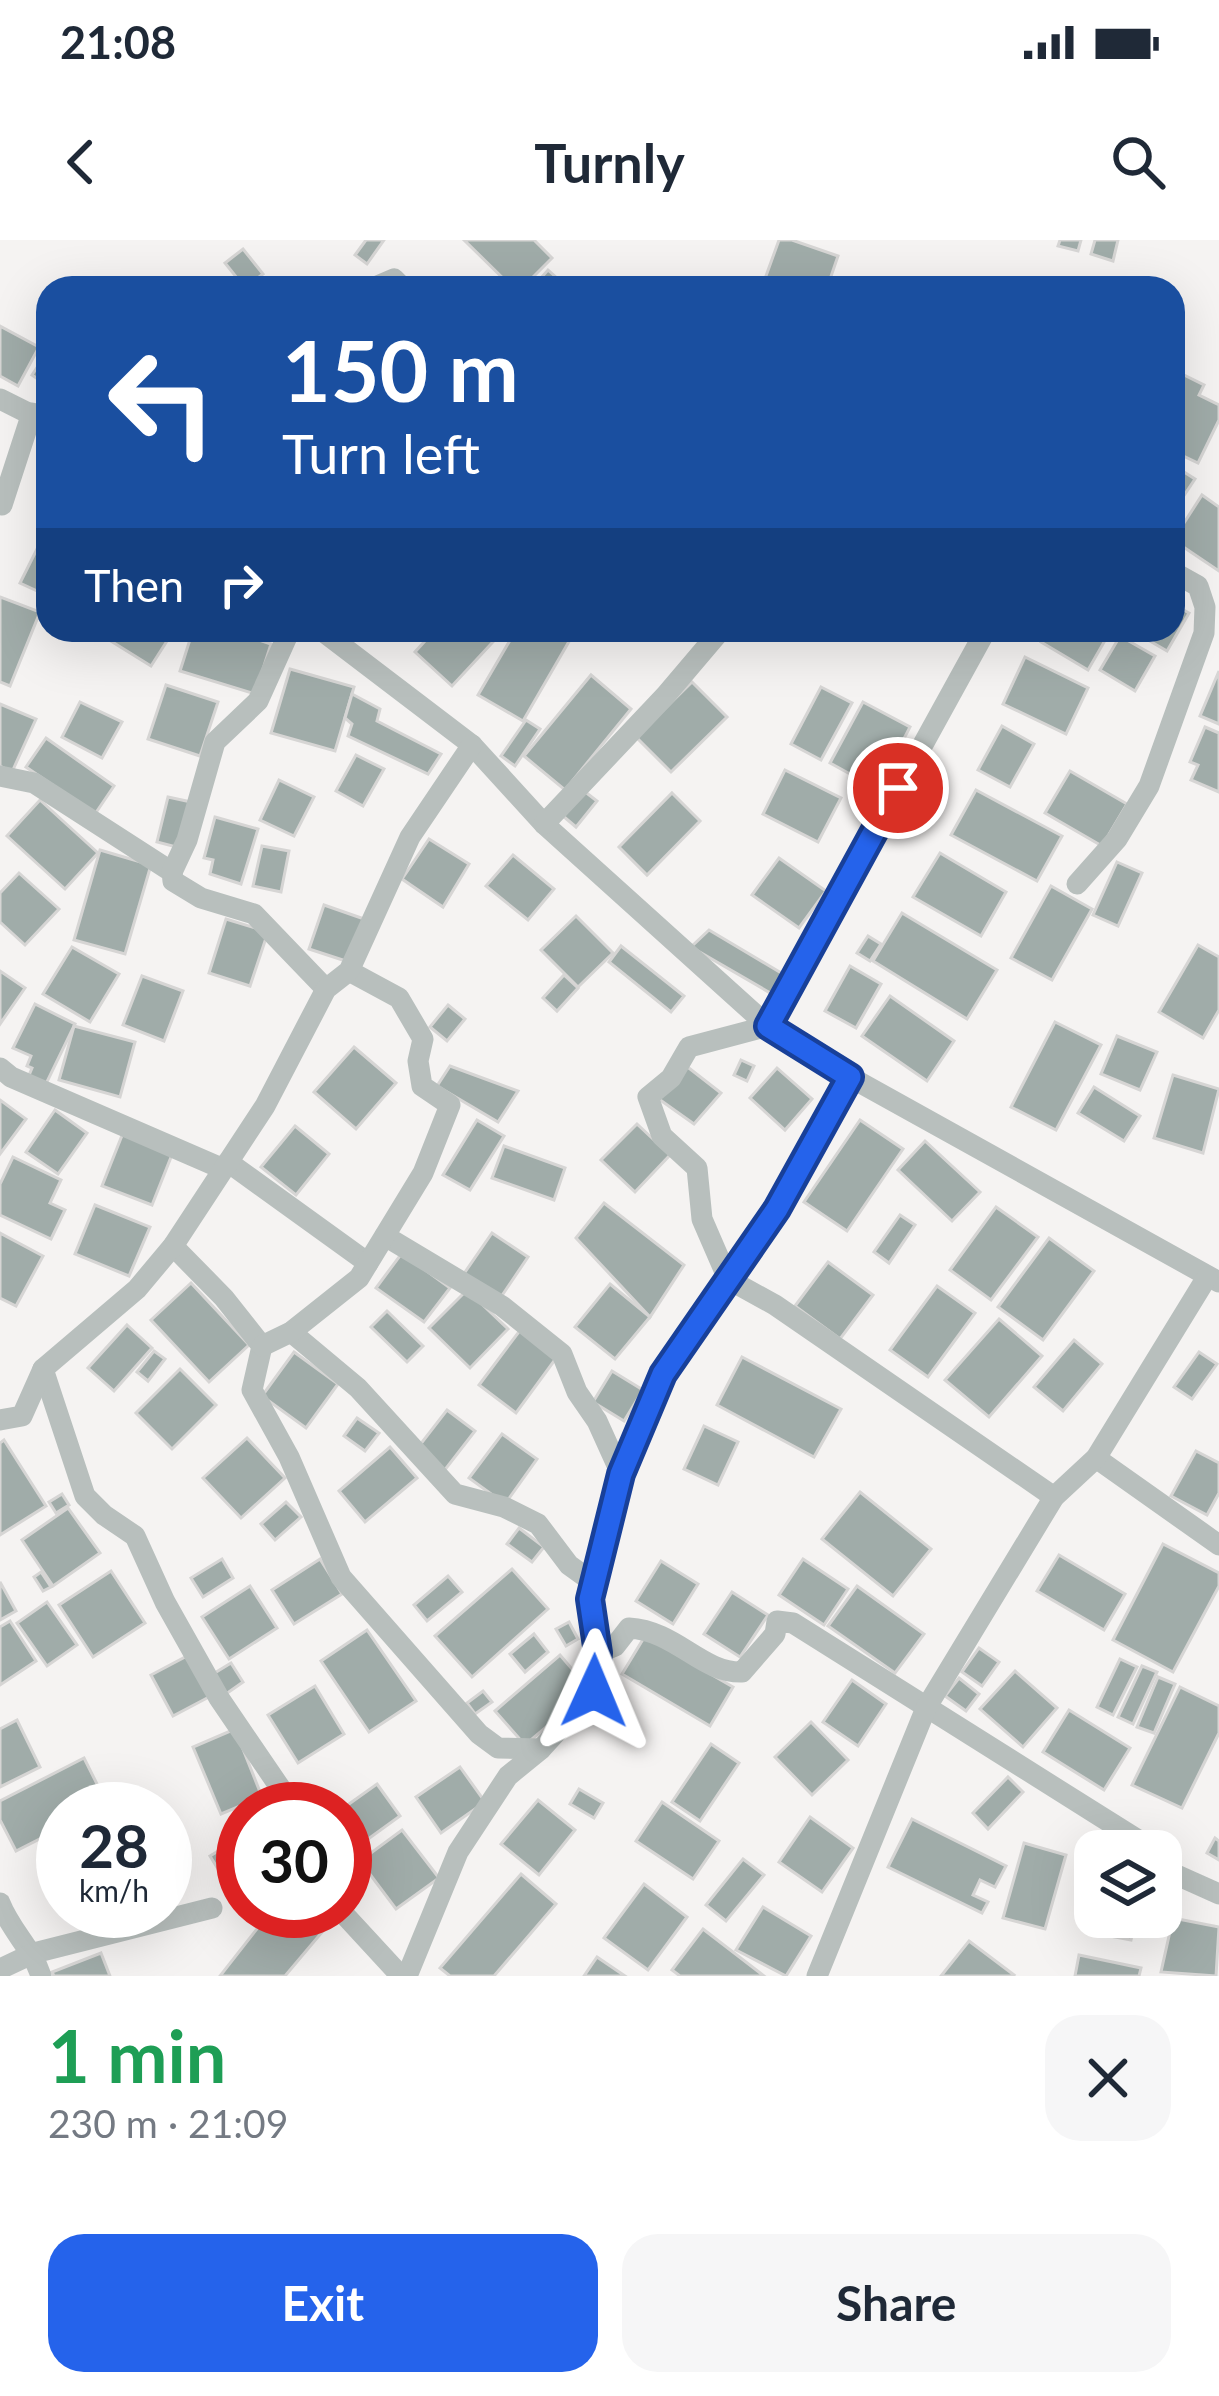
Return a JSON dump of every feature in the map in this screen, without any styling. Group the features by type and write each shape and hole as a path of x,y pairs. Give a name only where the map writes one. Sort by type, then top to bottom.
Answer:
{"street":[{"path":"0,399 36,416"},
{"path":"2,505 36,427"},
{"path":"1078,884 1117,839 1149,785 1204,633 1205,607 1198,586 1185,579"},
{"path":"285,642 258,700 215,742 173,881 201,898 254,914 326,989"},
{"path":"335,642 472,745 544,824 768,1026 850,1077 1213,1280 1096,1458 1054,1497 926,1708 817,1976"},
{"path":"544,824 711,642"},
{"path":"979,642 768,1026 689,1047 671,1078 648,1097 662,1136 697,1168 702,1220 728,1279 776,1305 1054,1497"},
{"path":"0,1420 22,1416 44,1369 137,1289 173,1246 265,1106 326,989 349,971 410,837 472,745"},
{"path":"0,776 34,783 172,872"},
{"path":"262,1346 290,1332 359,1278 423,1173 450,1105 422,1086 418,1061 423,1040 399,998 349,971"},
{"path":"0,1068 31,1087 224,1165 368,1263"},
{"path":"367,1938 404,1976 458,1852 508,1776 541,1749 594,1691 598,1653 590,1599 621,1474 663,1374 777,1209 850,1077"},
{"path":"385,1236 502,1306 562,1354 621,1474"},
{"path":"173,1246 262,1346"},
{"path":"290,1332 358,1388 455,1494 504,1507 538,1524 569,1565 594,1583"},
{"path":"262,1346 252,1390 289,1457 341,1577 479,1734 498,1748 541,1749"},
{"path":"44,1369 85,1496 135,1536 165,1602 219,1698 276,1782"},
{"path":"1096,1458 1219,1545"},
{"path":"598,1653 616,1646 629,1628 654,1630 724,1672 742,1672 775,1634 777,1621 793,1623 1122,1830"},
{"path":"1182,1877 1219,1894"},
{"path":"0,1903 8,1922 34,1953 40,1976"},
{"path":"0,1969 34,1953 212,1908"}],"building":[{"path":"366,240 384,240 367,264 355,255"},
{"path":"464,240 534,240 552,258 534,276 501,276"},
{"path":"779,240 838,256 831,276 766,276"},
{"path":"1060,240 1081,240 1078,251 1058,246"},
{"path":"1095,240 1118,240 1113,261 1091,254"},
{"path":"243,249 263,274 235,276 225,263"},
{"path":"0,326 36,345 36,353 18,386 0,376"},
{"path":"1185,376 1204,385 1199,395 1219,405 1219,420 1198,463 1185,457"},
{"path":"1185,473 1195,479 1185,494"},
{"path":"1202,495 1219,507 1219,571 1185,548 1185,521"},
{"path":"36,551 36,590 20,583"},
{"path":"0,597 36,610 36,622 10,686 0,682"},
{"path":"112,642 166,642 151,666"},
{"path":"189,642 271,644 255,694 180,671"},
{"path":"424,642 493,642 452,686 415,652"},
{"path":"509,642 569,642 523,721 478,695"},
{"path":"1041,642 1104,642 1088,670"},
{"path":"1116,642 1130,642 1155,656 1135,691 1100,670"},
{"path":"1152,642 1172,642 1167,651"},
{"path":"1025,657 1088,688 1066,734 1003,704"},
{"path":"290,669 354,687 335,751 271,733"},
{"path":"1219,671 1219,724 1200,716"},
{"path":"591,675 631,709 565,790 524,756"},
{"path":"692,682 727,717 671,772 636,737"},
{"path":"166,685 218,702 200,756 148,739"},
{"path":"821,687 852,703 821,760 791,744"},
{"path":"352,694 380,709 377,721 441,754 428,774 348,736 352,724 345,718"},
{"path":"80,702 122,722 102,758 62,737"},
{"path":"863,702 910,727 895,756 904,761 892,783 876,775 870,785 830,763"},
{"path":"0,704 36,719 12,772 0,766"},
{"path":"526,720 540,729 515,766 501,756"},
{"path":"1002,726 1034,744 1010,787 978,770"},
{"path":"1205,727 1219,733 1219,792 1191,780 1198,765 1190,762"},
{"path":"46,738 114,786 95,814 26,767"},
{"path":"356,755 384,769 363,806 336,791"},
{"path":"785,770 841,798 818,842 763,814"},
{"path":"1070,771 1127,804 1102,846 1045,813"},
{"path":"279,780 314,797 294,836 260,820"},
{"path":"976,790 1062,836 1037,881 951,835"},
{"path":"584,791 597,801 576,827 563,816"},
{"path":"672,793 700,821 647,875 619,847"},
{"path":"168,797 191,802 180,848 157,842"},
{"path":"40,800 98,853 65,889 7,836"},
{"path":"215,817 258,829 241,884 210,874 213,860 204,858"},
{"path":"429,839 469,864 443,907 402,879"},
{"path":"262,846 289,851 281,892 253,886"},
{"path":"100,850 151,865 125,954 74,940"},
{"path":"940,853 1006,892 981,936 913,897"},
{"path":"513,855 554,889 528,920 486,886"},
{"path":"779,858 826,891 799,928 752,895"},
{"path":"1117,862 1142,873 1118,926 1093,915"},
{"path":"19,873 59,909 25,945 0,922 0,893"},
{"path":"1051,886 1092,909 1052,980 1011,958"},
{"path":"324,905 367,920 352,963 309,949"},
{"path":"902,913 997,970 967,1019 873,961"},
{"path":"576,916 613,953 578,987 541,950"},
{"path":"226,919 268,932 250,986 209,973"},
{"path":"709,930 788,977 772,994 691,947"},
{"path":"868,936 881,944 870,961 857,953"},
{"path":"1198,945 1219,957 1219,1010 1203,1038 1159,1012"},
{"path":"621,946 684,996 671,1012 609,962"},
{"path":"72,947 119,974 90,1022 43,994"},
{"path":"850,966 881,984 856,1028 825,1011"},
{"path":"0,971 25,988 0,1024"},
{"path":"564,975 578,988 557,1011 543,998"},
{"path":"142,976 183,991 164,1041 123,1025"},
{"path":"890,996 954,1041 927,1081 862,1036"},
{"path":"35,1004 75,1024 44,1088 27,1080 31,1056 13,1048"},
{"path":"448,1005 465,1019 447,1041 430,1027"},
{"path":"1055,1022 1101,1045 1056,1130 1011,1107"},
{"path":"74,1026 135,1042 120,1097 59,1080"},
{"path":"1117,1036 1157,1052 1140,1090 1101,1074"},
{"path":"354,1047 396,1083 356,1129 314,1092"},
{"path":"741,1060 754,1066 747,1081 734,1075"},
{"path":"685,1065 721,1093 694,1124 656,1097"},
{"path":"450,1066 518,1091 498,1122 437,1086"},
{"path":"777,1068 812,1099 785,1130 750,1098"},
{"path":"1173,1075 1219,1089 1203,1153 1154,1138"},
{"path":"1094,1087 1140,1116 1124,1141 1078,1113"},
{"path":"0,1100 26,1119 0,1154"},
{"path":"55,1110 87,1133 58,1174 26,1152"},
{"path":"477,1120 504,1136 470,1190 443,1175"},
{"path":"860,1120 903,1149 847,1231 804,1202"},
{"path":"637,1124 670,1155 635,1192 601,1160"},
{"path":"295,1126 329,1154 296,1195 261,1167"},
{"path":"123,1133 173,1152 152,1205 102,1186"},
{"path":"925,1141 980,1192 952,1221 898,1170"},
{"path":"504,1146 565,1168 554,1200 492,1178"},
{"path":"13,1157 61,1180 50,1203 65,1210 51,1239 0,1215 0,1184"},
{"path":"604,1203 684,1265 650,1317 576,1238"},
{"path":"95,1205 150,1227 129,1276 75,1254"},
{"path":"996,1207 1038,1237 991,1300 950,1270"},
{"path":"900,1215 915,1225 889,1263 874,1252"},
{"path":"0,1233 43,1256 16,1306 0,1298"},
{"path":"492,1233 528,1257 499,1300 463,1275"},
{"path":"1049,1238 1094,1271 1043,1340 998,1307"},
{"path":"402,1253 450,1288 424,1322 376,1288"},
{"path":"828,1262 873,1295 840,1339 795,1306"},
{"path":"191,1283 249,1345 209,1382 151,1320"},
{"path":"610,1284 650,1317 615,1359 575,1327"},
{"path":"937,1286 975,1313 928,1377 890,1350"},
{"path":"467,1290 508,1329 470,1368 429,1328"},
{"path":"387,1311 423,1346 407,1362 371,1327"},
{"path":"999,1319 1042,1356 989,1417 945,1380"},
{"path":"127,1325 152,1348 114,1391 88,1368"},
{"path":"521,1329 557,1357 516,1413 479,1385"},
{"path":"1074,1340 1102,1364 1063,1411 1034,1387"},
{"path":"154,1351 165,1359 148,1381 137,1372"},
{"path":"294,1352 338,1384 306,1428 262,1396"},
{"path":"1199,1352 1217,1364 1192,1399 1174,1387"},
{"path":"742,1357 841,1409 814,1457 717,1405"},
{"path":"180,1369 216,1405 172,1449 136,1413"},
{"path":"612,1371 643,1390 624,1421 593,1402"},
{"path":"447,1410 475,1431 444,1471 416,1450"},
{"path":"357,1418 379,1433 365,1451 344,1436"},
{"path":"704,1426 738,1442 718,1485 684,1469"},
{"path":"502,1434 537,1459 505,1504 469,1478"},
{"path":"247,1438 285,1478 241,1518 203,1478"},
{"path":"4,1440 46,1506 0,1535 0,1443"},
{"path":"390,1447 417,1478 365,1522 339,1491"},
{"path":"1196,1451 1219,1463 1219,1493 1207,1515 1171,1496"},
{"path":"860,1492 931,1549 893,1596 822,1539"},
{"path":"62,1494 69,1505 56,1513 49,1502"},
{"path":"286,1502 301,1517 275,1540 261,1524"},
{"path":"68,1508 100,1553 53,1586 22,1540"},
{"path":"519,1528 544,1547 532,1562 507,1544"},
{"path":"1163,1544 1219,1573 1219,1586 1173,1672 1113,1640"},
{"path":"1059,1555 1125,1594 1104,1630 1037,1591"},
{"path":"222,1559 233,1578 203,1597 191,1578"},
{"path":"320,1559 342,1594 294,1624 272,1590"},
{"path":"803,1559 848,1589 824,1625 779,1595"},
{"path":"661,1561 698,1584 673,1624 636,1601"},
{"path":"512,1569 548,1609 472,1677 435,1636"},
{"path":"111,1571 145,1623 93,1657 59,1605"},
{"path":"41,1572 51,1587 43,1591 34,1577"},
{"path":"448,1576 462,1592 427,1621 414,1605"},
{"path":"0,1582 16,1611 0,1620"},
{"path":"250,1586 277,1628 229,1659 202,1617"},
{"path":"857,1586 924,1634 895,1673 828,1626"},
{"path":"732,1592 768,1615 740,1657 704,1634"},
{"path":"47,1602 77,1645 47,1666 17,1623"},
{"path":"10,1621 36,1661 0,1685 0,1627"},
{"path":"569,1622 578,1639 566,1646 556,1629"},
{"path":"367,1630 416,1701 369,1732 321,1661"},
{"path":"534,1634 548,1652 525,1672 510,1654"},
{"path":"645,1636 733,1687 710,1726 622,1674"},
{"path":"979,1648 999,1662 982,1686 962,1672"},
{"path":"560,1655 590,1690 525,1745 495,1711"},
{"path":"187,1656 209,1697 173,1716 151,1675"},
{"path":"1120,1659 1137,1667 1113,1715 1097,1707"},
{"path":"231,1663 243,1682 226,1694 213,1674"},
{"path":"1142,1666 1157,1672 1133,1724 1118,1717"},
{"path":"1015,1671 1057,1708 1023,1747 980,1709"},
{"path":"1158,1677 1175,1684 1154,1733 1137,1727"},
{"path":"959,1678 979,1694 966,1711 945,1696"},
{"path":"852,1680 886,1704 858,1746 823,1722"},
{"path":"315,1686 344,1734 298,1763 268,1715"},
{"path":"1180,1687 1219,1706 1219,1733 1182,1808 1132,1785"},
{"path":"483,1691 492,1702 475,1714 467,1703"},
{"path":"1069,1710 1130,1748 1104,1790 1043,1752"},
{"path":"17,1720 40,1767 0,1787 0,1729"},
{"path":"811,1722 848,1760 812,1795 775,1757"},
{"path":"235,1729 256,1782 216,1782 216,1802 193,1747"},
{"path":"711,1744 739,1763 700,1821 672,1802"},
{"path":"84,1758 96,1782 37,1782"},
{"path":"460,1767 485,1802 441,1833 416,1797"},
{"path":"1008,1777 1023,1792 988,1829 973,1813"},
{"path":"36,1783 36,1841 16,1851 0,1820 0,1801"},
{"path":"377,1784 400,1816 372,1836 372,1788"},
{"path":"579,1789 603,1803 594,1818 570,1804"},
{"path":"538,1800 575,1830 539,1875 501,1844"},
{"path":"662,1802 719,1841 693,1879 636,1841"},
{"path":"810,1817 853,1848 822,1892 779,1862"},
{"path":"912,1819 1006,1866 995,1887 980,1880 973,1895 988,1902 982,1913 888,1867"},
{"path":"402,1830 439,1878 396,1909 372,1877 372,1852"},
{"path":"1215,1838 1219,1841 1219,1860 1207,1853"},
{"path":"1024,1843 1066,1855 1045,1929 1003,1918"},
{"path":"743,1859 764,1875 726,1921 706,1905"},
{"path":"521,1874 556,1904 494,1976 450,1976 440,1968"},
{"path":"644,1884 687,1917 648,1970 604,1938"},
{"path":"763,1907 811,1936 786,1976 736,1950"},
{"path":"1182,1920 1219,1927 1216,1976 1161,1972 1169,1938 1182,1938"},
{"path":"703,1929 764,1976 680,1976 672,1970"},
{"path":"250,1938 317,1938 285,1976 220,1976"},
{"path":"969,1941 1014,1975 941,1976"},
{"path":"101,1953 110,1976 54,1976 52,1972"},
{"path":"1079,1955 1141,1968 1139,1976 1075,1976"},
{"path":"597,1957 625,1976 584,1976"}],"route":[{"path":"594,1691 598,1653 590,1599 621,1474 663,1374 777,1209 850,1077 768,1026 898,788"}]}
